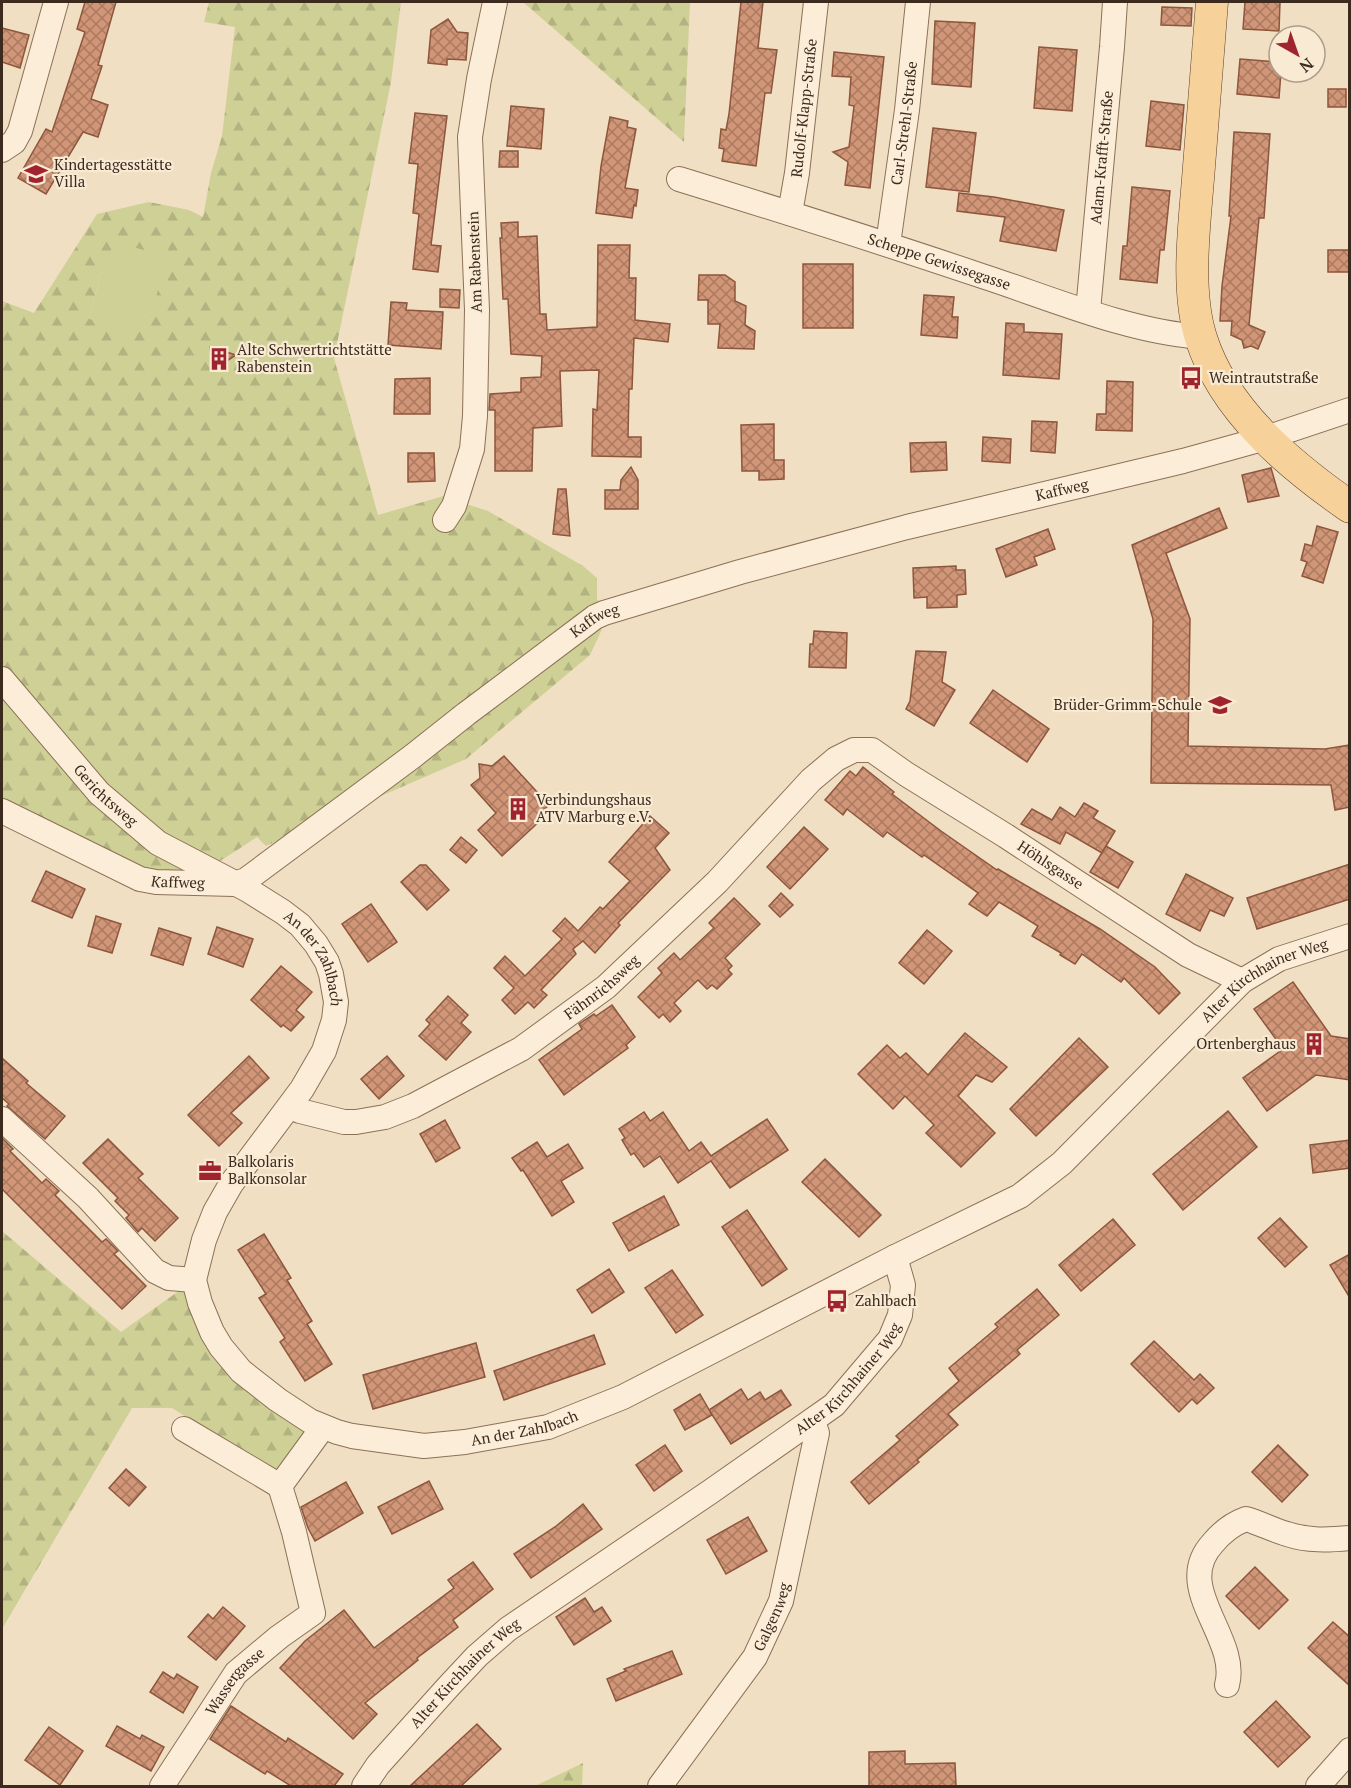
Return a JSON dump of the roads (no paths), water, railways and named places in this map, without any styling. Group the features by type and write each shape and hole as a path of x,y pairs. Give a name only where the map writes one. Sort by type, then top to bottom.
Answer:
{"main road":[{"path":"1212,2 1194,236 1194,287 1201,337 1210,360 1246,417 1311,478 1350,507"}],"street":[{"path":"2,150 14,142 20,131 56,2"},
{"name":"Am Rabenstein","path":"445,520 454,506 472,449 475,416 477,310 470,137 495,2"},
{"name":"Rudolf-Klapp-Straße","path":"790,213 816,2"},
{"name":"Carl-Strehl-Straße","path":"888,244 907,110 918,2"},
{"name":"Adam-Krafft-Straße","path":"1088,311 1113,47 1115,2"},
{"name":"Scheppe Gewissegasse","path":"679,179 888,244 1088,311 1166,333 1201,337"},
{"name":"Kaffweg","path":"2,811 140,879 156,882 234,884 246,880 413,756 525,669 595,617 604,613 740,572 907,527 1183,461 1266,438 1350,410"},
{"name":"Gerichtsweg","path":"2,679 99,793 158,843 234,884"},
{"name":"Höhlsgasse","path":"860,749 872,750 1188,955 1242,981"},
{"name":"Fähnrichsweg","path":"290,1106 300,1111 344,1122 385,1117 413,1106 521,1049 606,987 717,882 811,780 836,759 860,749"},
{"name":"An der Zahlbach","path":"234,884 268,901 300,925 316,944 331,974 336,1002 330,1035 316,1065 290,1106 231,1184 215,1212 204,1240 194,1280 200,1304 212,1332 220,1347 241,1371 278,1400 323,1427 380,1441 424,1446 465,1442 548,1427 623,1397 895,1257"},
{"name":"Alter Kirchhainer Weg","path":"364,1786 378,1765 448,1687 477,1656 508,1629 834,1405 890,1339 900,1316 903,1285 895,1257 1020,1196 1062,1163 1242,981 1279,959 1350,936"},
{"path":"2,1119 88,1198 155,1271 169,1278 194,1280"},
{"name":"Galgenweg","path":"660,1786 755,1657 781,1601 817,1433 813,1421"},
{"path":"184,1429 280,1486 323,1427"},
{"name":"Wassergasse","path":"169,1777 236,1673 313,1612 294,1532 280,1486"},
{"path":"1227,1685 1230,1675 1227,1659 1203,1598 1198,1573 1206,1550 1232,1524 1246,1519 1305,1539 1350,1538"},
{"path":"1318,1786 1350,1750"}],"place":[{"name":"Kindertagesstätte Villa","path":"36,174"},
{"name":"Alte Schwertrichtstätte Rabenstein","path":"219,359"},
{"name":"Weintrautstraße","path":"1191,378"},
{"name":"Brüder-Grimm-Schule","path":"1220,705"},
{"name":"Verbindungshaus ATV Marburg e.V.","path":"518,809"},
{"name":"Ortenberghaus","path":"1314,1044"},
{"name":"Balkolaris Balkonsolar","path":"210,1171"},
{"name":"Zahlbach","path":"837,1301"}]}
